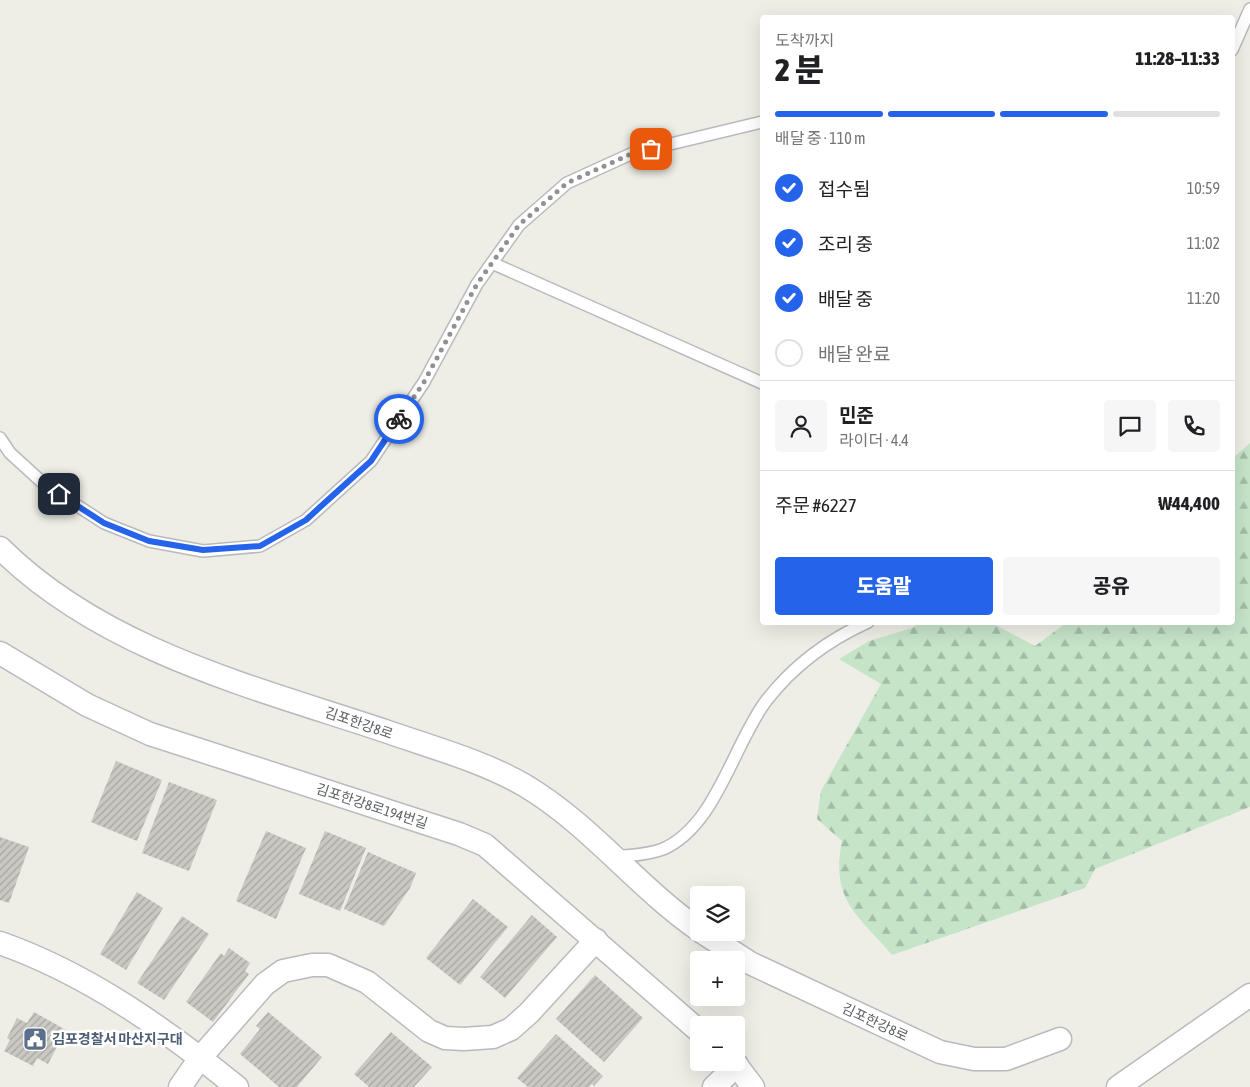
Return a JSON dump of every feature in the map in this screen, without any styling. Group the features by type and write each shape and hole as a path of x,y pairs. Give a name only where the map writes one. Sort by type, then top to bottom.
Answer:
{"street":[{"name":"김포한강8로","path":"0,548 34,578 75,607 122,635 185,663 468,759 524,786 559,810 615,857 646,887 690,923"},
{"name":"김포한강8로194번길","path":"0,654 87,705 150,734 449,830 485,845 690,1023"},
{"path":"180,1087 200,1058 265,984 283,971 312,965 328,965 367,982 429,1031 445,1038 464,1039 493,1036 511,1029 530,1013 596,940"},
{"name":"김포한강8로","path":"716,941 750,963 940,1052 974,1059 1006,1059 1060,1039"},
{"path":"0,943 82,981 132,1009 237,1087"},
{"path":"1118,1087 1250,995"},
{"path":"714,1087 729,1071"},
{"path":"740,1071 753,1087"}],"lane":[{"path":"1235,37 1238,24 1250,9"},
{"path":"0,438 10,453 44,484 104,523 149,541 203,550 260,546 306,520 371,461 424,382 477,284 519,225 567,183 633,153 760,122"},
{"path":"492,263 760,382"},
{"path":"615,857 648,854 664,849 685,836 702,817 765,702 784,678 819,649 863,625"}],"green space":[{"path":"1250,443 1250,807 1095,869 1085,888 892,955 858,917 850,905 840,878 839,861 842,841 817,819 821,791 881,684 839,659 869,641 917,625 996,625 1035,646 1063,625 1235,625 1235,456"}],"building":[{"path":"116,761 162,780 137,841 91,822"},
{"path":"169,782 217,800 189,871 142,853"},
{"path":"266,831 306,848 276,919 236,901"},
{"path":"325,831 366,848 340,911 299,894"},
{"path":"0,837 29,847 9,903 0,900"},
{"path":"368,852 416,873 410,888 384,926 344,909"},
{"path":"137,892 163,908 126,970 100,954"},
{"path":"473,899 508,927 460,985 426,958"},
{"path":"532,915 557,937 505,998 480,977"},
{"path":"182,916 209,934 164,1000 137,983"},
{"path":"229,948 250,963 245,971 249,974 213,1022 186,1002 221,953 224,956"},
{"path":"595,975 643,1018 604,1062 556,1019"},
{"name":"김포경찰서 마산지구대","path":"34,1012 66,1030 48,1064 37,1058 33,1066 4,1051 10,1040 7,1038 17,1018 27,1023"},
{"path":"268,1012 322,1057 297,1087 279,1087 240,1054 260,1029 256,1026"},
{"path":"391,1032 432,1067 414,1087 369,1087 354,1074"},
{"path":"556,1034 603,1076 594,1086 592,1084 589,1087 528,1087 517,1078"}],"way so far":[{"path":"399,419 424,382 477,284 519,225 567,183 633,153 651,149"}],"place":[{"name":"김포경찰서 마산지구대","path":"35,1039"}],"route":[{"path":"59,494 104,523 149,541 203,550 260,546 306,520 371,461 399,419"}]}
